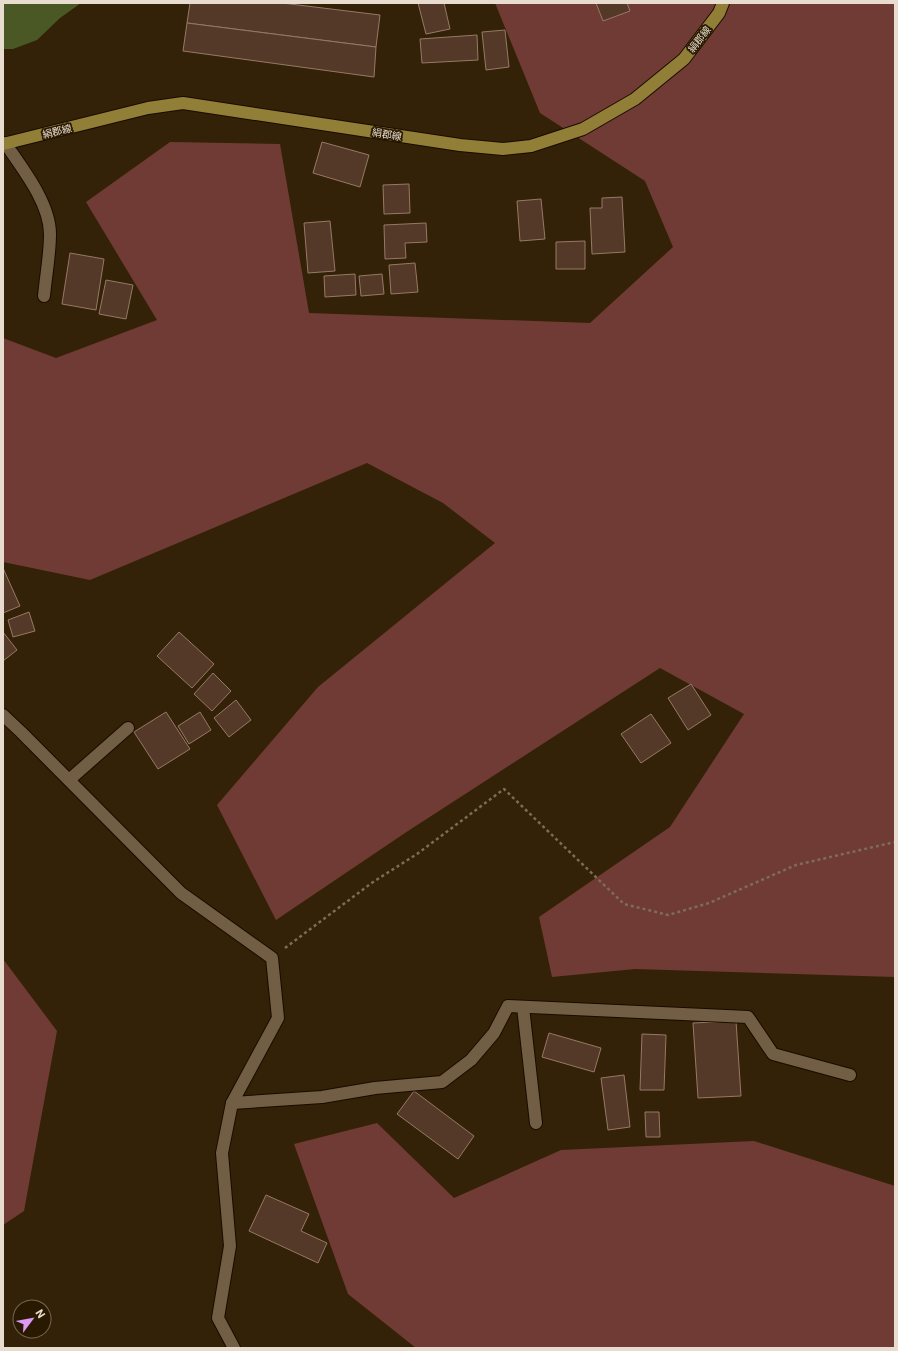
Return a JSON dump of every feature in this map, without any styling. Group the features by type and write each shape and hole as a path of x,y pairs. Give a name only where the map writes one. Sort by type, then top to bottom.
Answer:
{"main road":[{"name":"絹郡線","path":"4,144 148,108 183,104 460,146 503,149 531,146 583,129 635,99 684,59 719,13 723,3"}],"street":[{"path":"4,144 39,194 47,219 50,233 44,296"},
{"path":"3,715 181,893 272,958 278,1018 232,1103 222,1154 230,1246 218,1318 234,1348"},
{"path":"69,780 128,728"},
{"path":"232,1103 322,1097 375,1088 442,1082 471,1060 494,1033 508,1006 748,1017 773,1054 850,1075"},
{"path":"523,1007 536,1122"}],"path":[{"path":"272,958 373,882 417,854 504,789 624,904 668,915 709,903 796,865 895,842"}],"shaded area":[{"path":"3,3 81,3 60,18 37,40 13,49 3,49"},
{"path":"495,3 895,3 895,977 635,969 552,977 539,917 670,827 744,714 660,668 408,831 276,920 217,805 318,687 495,543 443,503 367,463 90,580 3,562 3,338 56,358 157,320 86,202 170,142 280,144 309,313 590,323 673,247 645,181 540,113"},
{"path":"3,959 57,1031 24,1211 3,1225"},
{"path":"377,1123 454,1198 561,1150 754,1141 895,1186 895,1348 416,1348 348,1294 294,1144"}],"building":[{"path":"190,3 282,3 380,15 376,47 187,23"},
{"path":"418,3 444,3 450,29 426,34"},
{"path":"596,3 627,3 630,11 603,21"},
{"path":"187,23 376,47 374,77 183,51"},
{"path":"505,30 509,67 486,70 482,32"},
{"path":"477,35 478,60 422,63 420,39"},
{"path":"322,142 369,155 360,187 313,173"},
{"path":"409,184 410,213 384,214 383,185"},
{"path":"622,197 625,252 592,254 590,208 602,208 602,198"},
{"path":"541,199 545,239 520,241 517,201"},
{"path":"330,221 335,271 308,273 304,223"},
{"path":"426,223 427,242 405,243 406,258 385,259 384,225"},
{"path":"585,241 585,269 556,269 556,242"},
{"path":"70,253 104,259 96,310 62,304"},
{"path":"415,263 418,292 391,294 389,265"},
{"path":"355,274 356,295 325,297 324,276"},
{"path":"382,274 384,294 361,296 359,276"},
{"path":"106,280 133,285 126,319 99,314"},
{"path":"3,568 20,606 3,613"},
{"path":"29,612 35,631 13,637 8,620"},
{"path":"3,632 17,650 3,661"},
{"path":"179,632 214,664 192,688 157,656"},
{"path":"213,673 231,691 212,711 194,694"},
{"path":"691,684 711,715 688,730 668,698"},
{"path":"236,700 251,720 229,737 214,718"},
{"path":"166,712 190,749 158,769 134,732"},
{"path":"200,712 211,730 189,744 178,726"},
{"path":"651,714 671,743 641,763 621,734"},
{"path":"736,1021 741,1096 698,1098 693,1023"},
{"path":"549,1033 601,1048 594,1072 542,1057"},
{"path":"642,1034 666,1035 664,1090 640,1090"},
{"path":"624,1075 630,1127 608,1130 601,1078"},
{"path":"414,1091 474,1136 458,1159 397,1114"},
{"path":"645,1112 659,1112 660,1137 646,1137"},
{"path":"266,1195 309,1214 301,1231 327,1243 318,1263 249,1231"}]}
